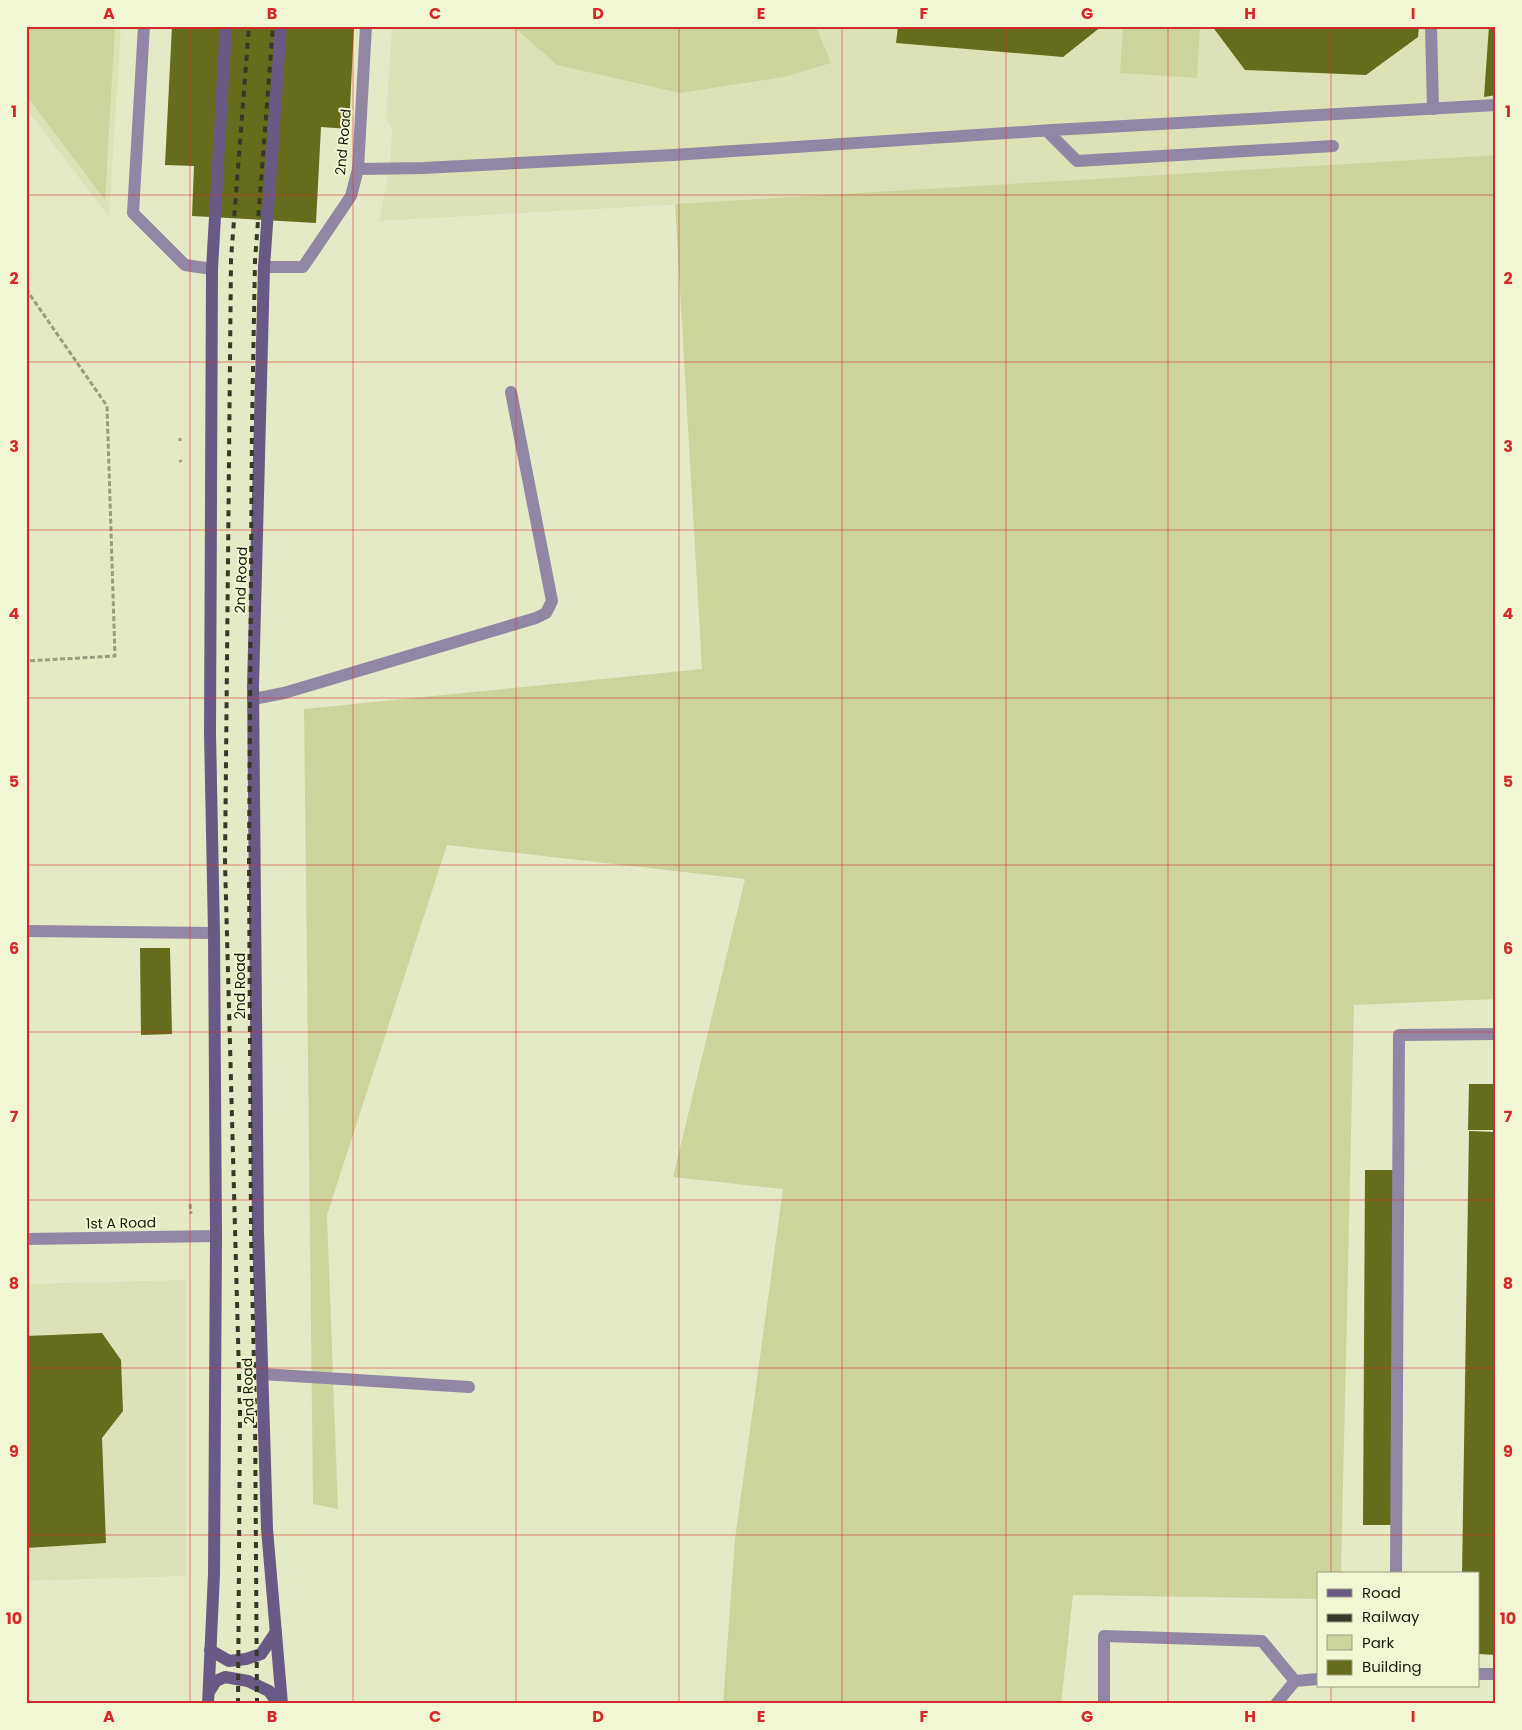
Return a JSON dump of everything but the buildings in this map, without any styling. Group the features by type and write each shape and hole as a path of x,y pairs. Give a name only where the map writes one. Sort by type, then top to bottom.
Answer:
{"main road":[{"name":"2nd Road","path":"208,1698 214,1574 216,1236 214,933 210,733 212,268 226,26"},
{"name":"2nd Road","path":"281,26 264,267 253,699 257,1223 267,1529 282,1704"},
{"path":"210,1650 229,1660 246,1659 262,1654 276,1632"},
{"path":"208,1698 216,1681 225,1677 248,1681 269,1691 278,1704"}],"street":[{"path":"144,26 133,213 185,265 212,268"},
{"name":"2nd Road","path":"264,267 302,267 351,196 358,169 366,26"},
{"path":"1431,26 1433,109"},
{"path":"358,169 673,156 1047,131 1496,105"},
{"path":"1047,131 1077,161 1333,146"},
{"path":"253,699 284,693 412,656 536,618 546,613 552,601 511,392"},
{"path":"26,931 214,933"},
{"path":"1396,1572 1398,1035 1496,1034"},
{"name":"1st A Road","path":"26,1239 216,1236"},
{"path":"262,1374 469,1386"},
{"path":"1104,1704 1104,1636 1262,1641 1295,1682"},
{"path":"1480,1674 1496,1674"},
{"path":"1276,1704 1295,1682 1317,1680"}],"path":[{"path":"26,289 107,406 115,656 26,662"},
{"path":"190,1204 191,1214"}],"shaded area":[{"path":"26,26 121,26 109,217 26,108"},
{"path":"392,26 1496,26 1496,155 849,195 379,221 390,168 392,128 386,119"},
{"path":"186,1280 186,1576 26,1581 26,1284"}],"green space":[{"path":"26,26 115,26 105,200 26,95"},
{"path":"513,26 816,26 831,63 784,77 680,93 557,65"},
{"path":"1123,26 1200,26 1197,78 1120,73"},
{"path":"1496,155 1496,999 1354,1005 1341,1572 1317,1572 1317,1599 1073,1595 1061,1704 723,1704 735,1539 783,1189 673,1177 745,879 447,845 327,1215 338,1509 313,1504 304,709 702,669 675,204"}],"railway":[{"path":"238,1704 240,1411 225,862 231,259 249,26"},
{"path":"257,1704 255,1411 251,1232 249,861 252,427 255,260 273,26"}]}
